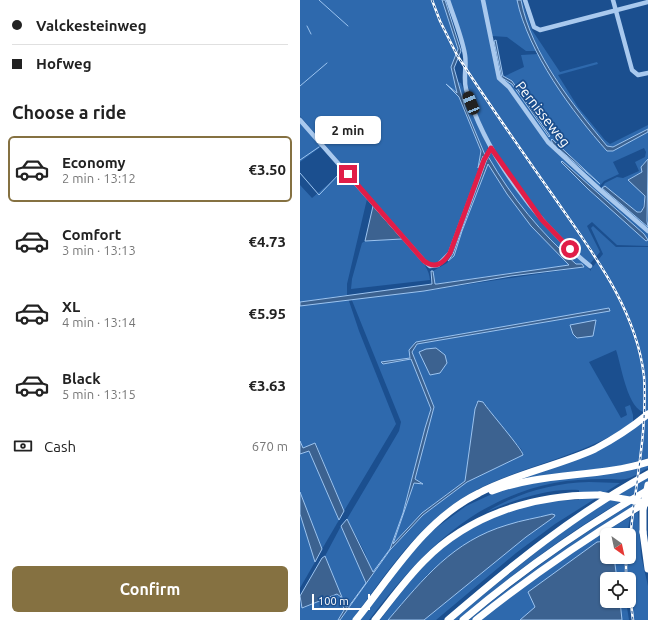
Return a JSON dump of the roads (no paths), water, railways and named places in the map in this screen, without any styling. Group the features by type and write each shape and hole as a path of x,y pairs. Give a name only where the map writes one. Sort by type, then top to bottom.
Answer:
{"highway":[{"path":"356,620 412,547 444,515 477,493 516,476 594,449 621,435 648,414"},
{"path":"444,515 475,498 508,485 542,478 626,468 648,462"},
{"path":"448,620 540,543 599,501 648,474"},
{"path":"648,485 643,510 643,532 648,570"},
{"path":"463,620 534,563 610,512 648,490"},
{"path":"375,620 423,562 440,547 467,528 488,517 531,501 576,494 600,495 648,502"},
{"path":"477,620 532,576 576,545 648,502"}],"street":[{"path":"448,0 465,54 464,79 466,90 490,150 542,220 590,266"},
{"name":"Pernisseweg","path":"483,0 499,78 509,87 548,142 599,190 648,231"},
{"path":"525,0 534,27 540,30 648,2"},
{"path":"613,0 632,70 638,76 648,73"},
{"path":"300,120 430,266 434,266 443,261 450,253 484,160 490,150"}],"waterway":[{"path":"319,0 348,26"},
{"path":"307,26 311,34"},
{"path":"300,86 327,63"},
{"path":"300,160 319,147"},
{"path":"300,173 319,195 341,172"}],"railway":[{"path":"432,0 440,21 457,55 597,260 622,304 632,327 644,376 645,398 642,442 631,528"},
{"path":"626,564 626,572"},
{"path":"632,608 633,620"}]}
